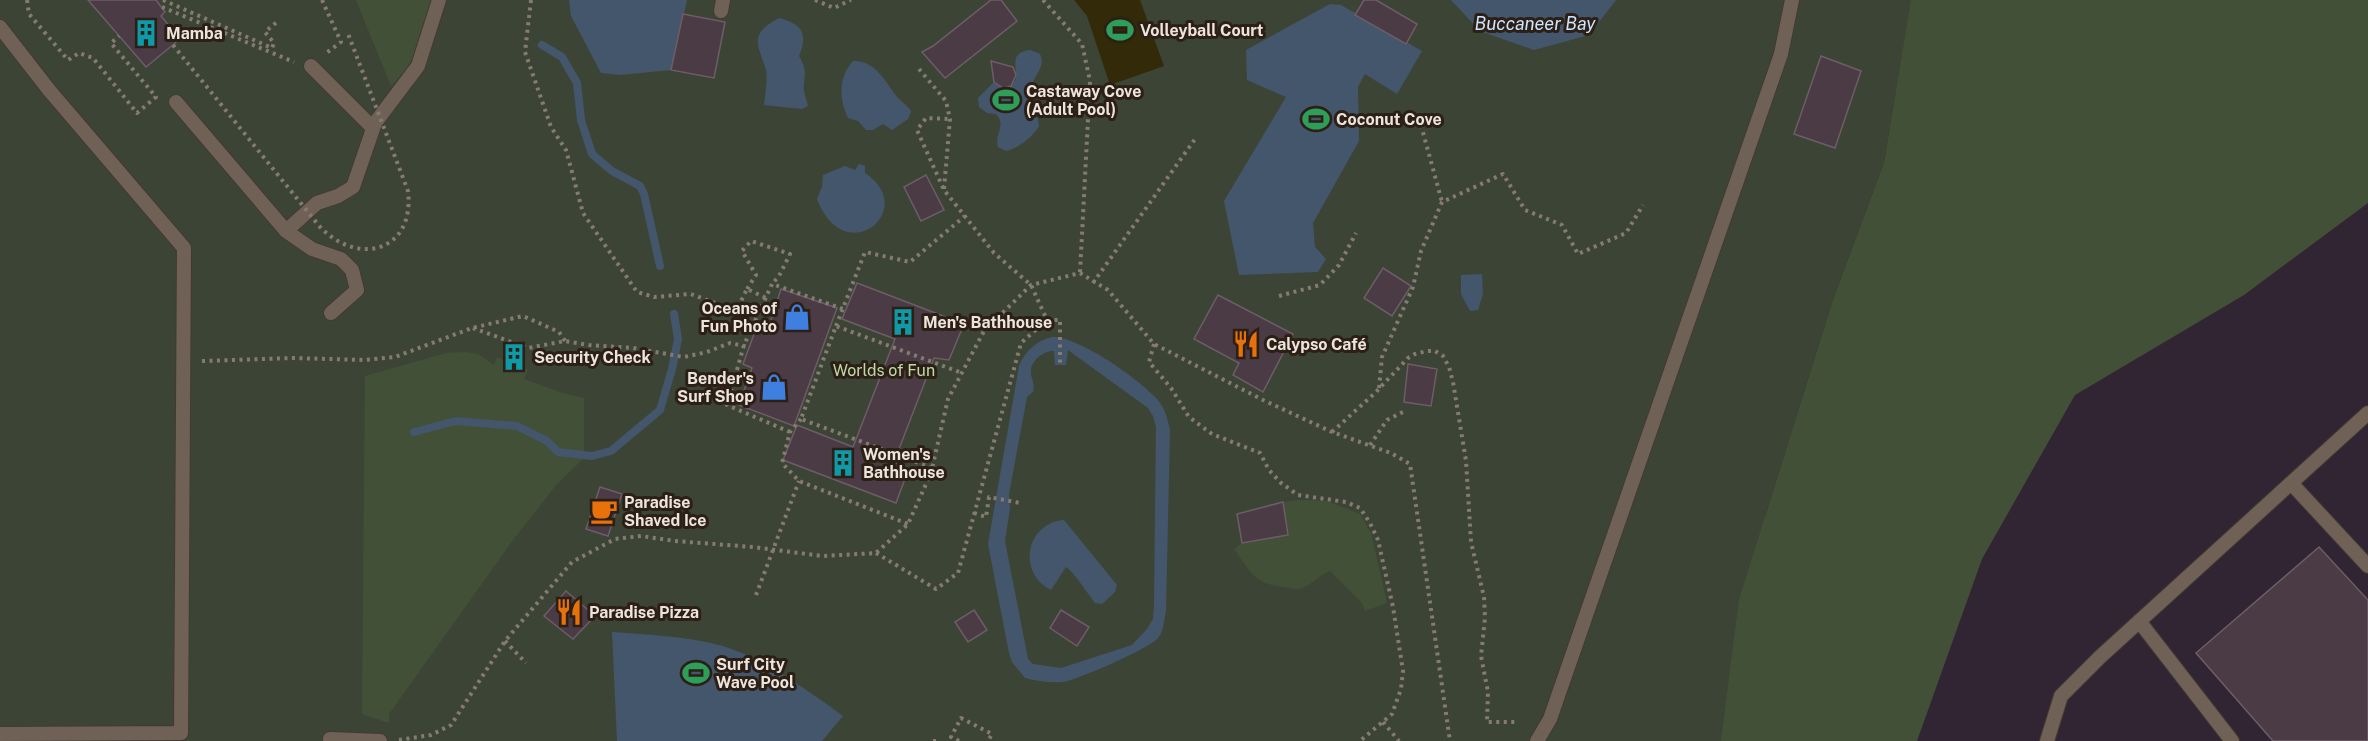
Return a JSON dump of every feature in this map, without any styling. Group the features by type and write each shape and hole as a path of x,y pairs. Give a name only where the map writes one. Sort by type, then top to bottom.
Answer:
{"lane":[{"path":"286,231 317,203 338,196 352,187 373,128 418,66 439,0"},
{"path":"1537,741 1550,719 1781,54 1792,0"},
{"path":"0,27 49,90 184,248 184,260 181,733 0,734"},
{"path":"311,66 373,128"},
{"path":"176,102 286,231 312,249 341,259 352,270 357,290 331,313"},
{"path":"2048,741 2061,696 2139,621 2368,413"},
{"path":"2291,483 2368,566"},
{"path":"2139,621 2232,741"},
{"path":"330,739 380,741"}],"path":[{"path":"27,0 29,14 68,60 79,53 93,58 137,113 156,96 111,43 119,36"},
{"path":"162,7 308,68 340,42 322,0"},
{"path":"531,0 525,52 538,93 551,127 566,150 583,213 637,292 654,297 690,294 736,311 756,275 742,251 751,241 790,254 766,298 727,405 790,432"},
{"path":"815,0 834,8 851,0"},
{"path":"1043,0 1082,44 1090,81 1080,273"},
{"path":"160,1 272,48 274,43 265,32 277,22"},
{"path":"173,45 327,234 345,246 372,250 385,246 399,234 408,216 410,204 408,191 346,31"},
{"path":"919,69 946,101 950,119 944,190"},
{"path":"950,119 926,118 917,130 944,190 994,253 1031,285 1047,320"},
{"path":"1379,389 1382,357 1413,287 1420,251 1442,202 1420,125"},
{"path":"1093,283 1196,139"},
{"path":"1442,202 1503,174 1525,210 1562,225 1578,254 1626,233 1643,205"},
{"path":"908,524 799,481 782,463 790,432 801,419 865,252 910,262 965,216"},
{"path":"1279,296 1320,285 1339,265 1356,233"},
{"path":"1080,273 1093,283 1108,290 1154,344 1263,400 1332,432 1391,453 1410,464 1450,741"},
{"path":"876,553 908,524 932,468 948,399 984,331 1031,285 1080,273"},
{"path":"772,284 843,309"},
{"path":"747,289 766,298"},
{"path":"194,361 292,358 365,360 395,357 472,328 523,316 559,332 565,341"},
{"path":"390,741 431,735 451,725 505,640 572,562 615,539 641,536 822,556 876,553 936,589 958,573 1021,343 1047,320 1060,320 1060,365"},
{"path":"836,327 962,373"},
{"path":"472,328 528,348 565,341 633,348 684,357 730,343 747,346"},
{"path":"1154,344 1149,362 1171,388 1189,417 1212,434 1260,453 1269,470 1281,483 1298,495 1346,502 1360,508 1370,523 1378,540 1393,607 1403,671 1401,689 1392,714 1359,741"},
{"path":"1332,432 1379,389 1408,358 1415,354 1435,351 1443,356 1449,367 1466,461 1471,542 1484,597 1485,618 1481,656 1488,692 1487,722 1517,722"},
{"path":"1370,445 1387,420 1404,411"},
{"path":"801,419 932,468"},
{"path":"756,595 799,481"},
{"path":"974,513 986,517 989,497 1020,503"},
{"path":"505,640 526,663"},
{"path":"959,741 951,737 961,718 992,734 988,741"},
{"path":"1383,722 1399,741"}],"shaded area":[{"path":"2368,0 2368,741 1915,741 1921,555"}],"green space":[{"name":"Worlds of Fun","path":"0,0 1911,0 1911,3 1884,162 1832,302 1765,517 1760,741 0,741"},
{"path":"356,0 434,0 414,57 391,86"},
{"path":"1911,0 2368,0 2368,203 2244,295 2075,395 1982,559 1917,741 1721,741 1739,600 1832,302 1884,162"},
{"path":"446,353 478,354 494,365 497,357 528,370 524,379 584,398 584,458 557,484 513,540 389,714 389,723 362,714 365,376"},
{"path":"1327,501 1360,514 1371,533 1387,603 1365,611 1361,602 1330,571 1300,589 1266,583 1254,576 1234,549 1242,543 1288,535 1283,502"}],"sand":[{"name":"Volleyball Court","path":"1074,0 1140,0 1164,66 1110,85 1087,16"}],"water":[{"path":"569,0 687,0 671,70 620,75 601,73 571,16"},
{"name":"Buccaneer Bay","path":"1451,0 1616,0 1589,35 1534,50 1480,31"},
{"name":"Coconut Cove","path":"1330,4 1341,5 1422,51 1397,94 1365,74 1358,87 1359,141 1313,223 1315,247 1326,259 1318,272 1239,275 1224,201 1286,97 1247,80 1246,50"},
{"path":"779,18 794,23 803,36 799,56 805,70 804,91 808,106 802,109 764,105 767,74 758,47 759,35 769,24"},
{"name":"Castaway Cove (Adult Pool)","path":"1030,50 1040,54 1042,63 1031,91 1039,126 1025,142 1006,151 998,147 999,118 996,114 987,113 979,107 978,98 994,82 1003,88 1011,86 1016,79 1017,57"},
{"path":"853,61 867,64 884,78 897,97 911,111 908,119 892,130 883,124 873,130 866,130 858,121 848,118 843,103 842,81"},
{"path":"859,164 865,166 865,173 880,187 885,203 881,216 872,227 859,232 844,231 829,220 817,199 822,187 823,175 845,166 855,170"},
{"path":"1482,274 1483,294 1478,310 1470,311 1461,294 1461,275"},
{"path":"1052,337 1077,343 1123,370 1157,399 1164,410 1170,429 1166,611 1162,632 1152,643 1128,656 1062,682 1044,682 1025,678 1012,662 988,544 1019,366 1032,347","holes":["1068,350 1148,408 1156,427 1153,619 1132,645 1061,668 1033,664 1028,659 1005,541 1010,508 1009,494 1027,397 1033,392 1031,368 1035,360 1050,351 1054,351 1055,365 1066,365"]},
{"path":"1064,520 1117,585 1115,592 1102,604 1095,603 1066,567 1051,590 1040,582 1033,572 1030,552 1037,534 1053,522"},
{"name":"Surf City Wave Pool","path":"612,632 696,640 738,651 786,677 843,716 822,741 617,741"}],"building":[{"name":"Mamba","path":"88,0 156,0 165,12 161,16 180,39 146,67"},
{"path":"991,0 1001,0 1017,21 945,78 922,52 933,46"},
{"path":"1364,0 1376,0 1417,24 1406,44 1355,15"},
{"path":"683,14 725,22 714,78 671,70"},
{"path":"1821,56 1861,71 1835,148 1794,134"},
{"path":"991,61 1013,67 1016,75 1011,86 1003,88 994,82"},
{"path":"926,175 944,210 921,221 904,187"},
{"path":"1383,268 1411,286 1392,316 1364,298"},
{"path":"857,283 964,324 949,360 934,358 894,462 909,468 896,503 783,460 797,425 853,447 895,339 842,319"},
{"path":"781,289 837,308 794,426 739,405 752,368 743,364 757,326 768,329"},
{"name":"Calypso Café","path":"1218,295 1293,334 1263,392 1233,375 1239,363 1194,339"},
{"path":"1408,364 1437,369 1431,406 1404,402"},
{"name":"Paradise Shaved Ice","path":"600,487 622,494 608,536 586,529"},
{"path":"1283,502 1288,535 1242,543 1237,514"},
{"path":"2319,547 2368,600 2368,741 2273,741 2196,653"},
{"name":"Paradise Pizza","path":"566,591 595,616 573,639 544,616"},
{"path":"974,610 987,630 968,642 955,622"},
{"path":"1061,610 1089,627 1077,646 1050,628"}],"waterway":[{"path":"542,45 562,57 577,83 581,120 592,154 612,171 640,186 644,194 660,266"},
{"path":"414,432 456,421 517,426 547,441 558,452 592,456 611,451 660,410 678,339 674,314"}],"place":[{"name":"Volleyball Court","path":"1120,30"},
{"name":"Mamba","path":"146,33"},
{"name":"Castaway Cove (Adult Pool)","path":"1006,100"},
{"name":"Coconut Cove","path":"1316,119"},
{"name":"Oceans of Fun Photo","path":"797,317"},
{"name":"Men's Bathhouse","path":"903,322"},
{"name":"Calypso Café","path":"1246,344"},
{"name":"Security Check","path":"514,357"},
{"name":"Bender's Surf Shop","path":"774,387"},
{"name":"Women's Bathhouse","path":"843,463"},
{"name":"Paradise Shaved Ice","path":"604,511"},
{"name":"Paradise Pizza","path":"569,612"},
{"name":"Surf City Wave Pool","path":"696,673"}]}
